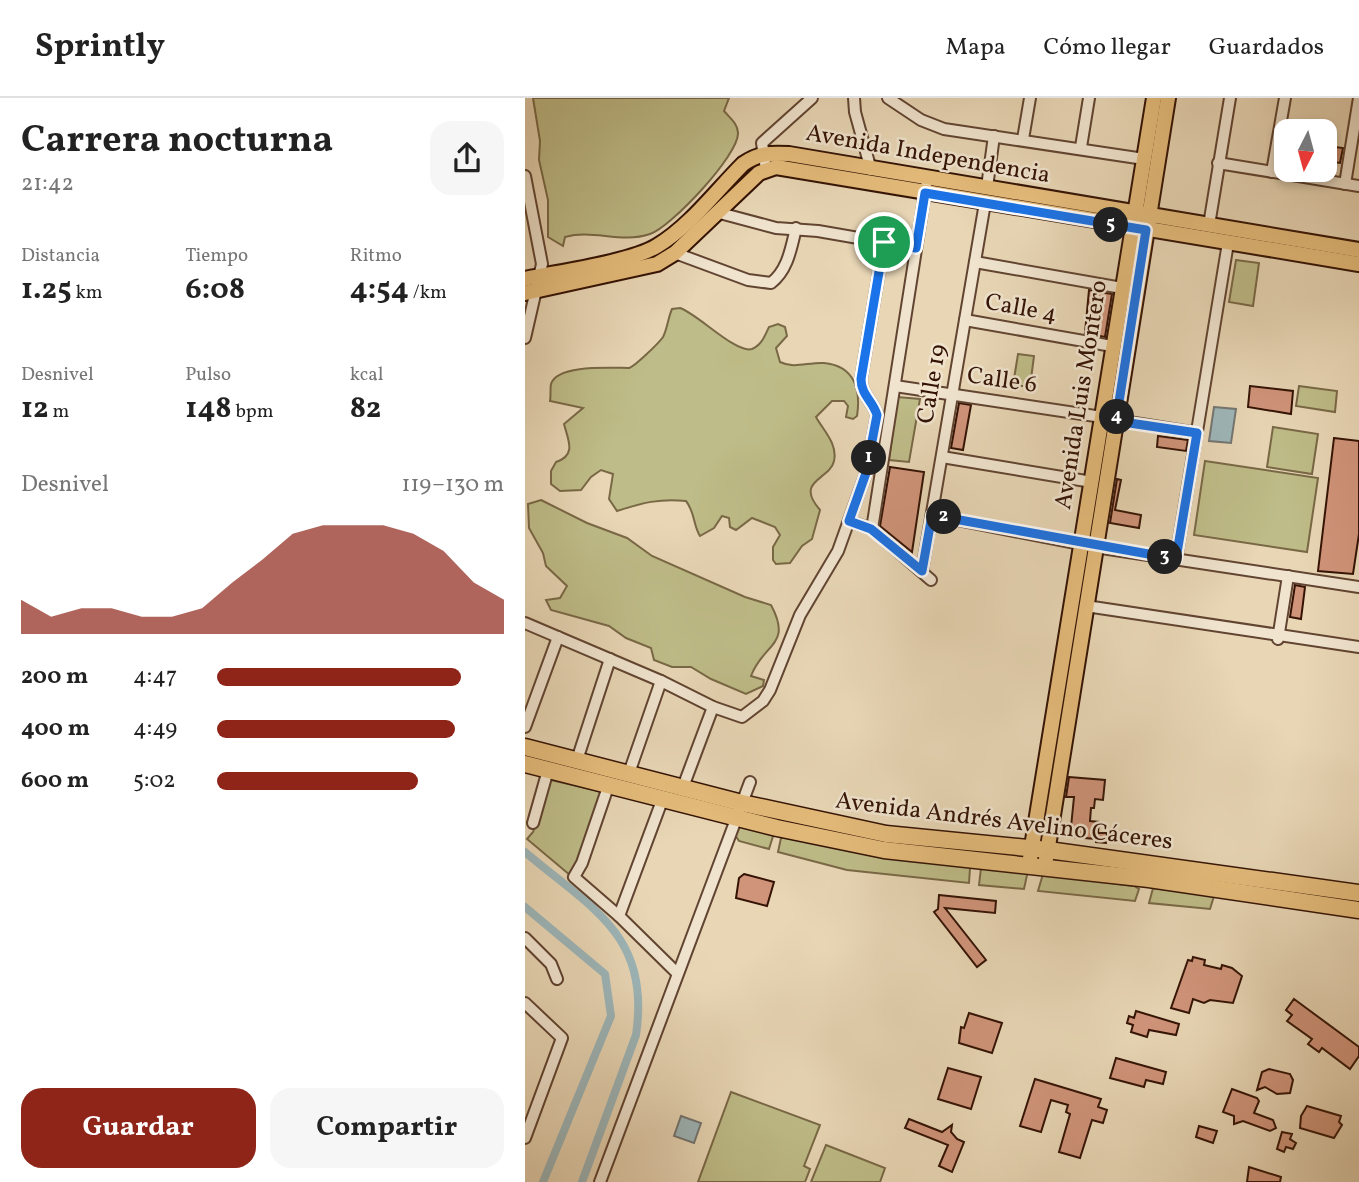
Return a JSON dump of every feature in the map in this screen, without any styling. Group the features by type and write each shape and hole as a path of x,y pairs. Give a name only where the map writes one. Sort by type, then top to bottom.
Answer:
{"highway":[{"name":"Avenida Andrés Avelino Cáceres","path":"525,747 683,787 739,810 833,841 884,850 1241,891 1359,910"},
{"name":"Avenida Andrés Avelino Cáceres","path":"525,764 663,798 886,834 1039,849 1359,893"}],"main road":[{"name":"Avenida Luis Montero","path":"1037,866 1140,222 1144,159 1154,98"},
{"name":"Avenida Luis Montero","path":"1039,849 1086,606 1092,482 1109,419 1112,346 1122,288 1168,98"},
{"name":"Avenida Independencia","path":"763,153 789,154 871,170 985,203 1140,222 1209,225 1359,250"},
{"path":"525,279 636,255 654,248 673,235 743,164 763,153"},
{"name":"Avenida Independencia","path":"766,169 789,169 926,186 988,187 1228,243 1359,264"},
{"path":"531,292 657,264 675,253 716,212 766,169"}],"street":[{"path":"766,169 762,143 812,98"},
{"path":"854,98 855,113 871,170"},
{"path":"888,98 921,120 944,128 1081,147 1144,159"},
{"path":"1023,139 1030,98"},
{"path":"1081,147 1089,98"},
{"path":"1209,225 1230,98"},
{"path":"1272,172 1285,98"},
{"path":"1345,184 1359,98"},
{"path":"988,187 994,135"},
{"path":"1218,163 1359,186"},
{"path":"525,176 529,216 542,264 541,275 531,292 525,338"},
{"path":"871,529 926,186"},
{"name":"Calle 19","path":"922,571 985,203"},
{"path":"716,212 776,228 796,228 916,248"},
{"path":"675,253 748,280 771,284 788,259 796,228"},
{"path":"525,623 661,681 713,707 742,717 762,701 800,615 838,551 866,473 877,415 875,407 862,391 861,379 884,242"},
{"path":"1176,559 1228,243"},
{"path":"975,262 1122,288"},
{"name":"Calle 4","path":"965,320 1112,346"},
{"name":"Calle 6","path":"895,386 1197,433"},
{"path":"941,457 1092,482"},
{"path":"932,515 1089,545 1359,585"},
{"path":"849,521 871,529 931,580"},
{"path":"1278,637 1288,576"},
{"path":"1086,606 1278,637 1359,647"},
{"path":"525,727 558,637"},
{"path":"577,760 610,659"},
{"path":"629,774 661,681"},
{"path":"683,787 713,707"},
{"path":"533,823 548,770"},
{"path":"600,1182 750,782"},
{"path":"609,784 582,863 574,877 619,916 677,973"},
{"path":"619,916 663,798"},
{"path":"525,938 551,964 557,979"},
{"path":"525,1003 562,1038 525,1138"}],"shaded area":[{"path":"533,98 729,98 724,111 735,124 738,133 735,143 716,173 687,205 660,229 650,234 628,238 576,235 565,237 563,246 548,237 548,200 539,160 540,141"},
{"path":"1236,260 1259,263 1253,306 1229,302"},
{"path":"680,308 745,349 758,345 769,327 778,324 785,327 787,336 776,348 780,362 791,365 834,365 843,369 854,381 858,397 857,416 853,419 846,417 848,406 844,401 832,401 816,417 832,443 834,461 812,486 813,500 820,510 812,539 802,546 790,563 776,564 773,560 773,547 780,535 775,527 752,518 736,530 730,527 729,518 722,516 714,528 700,536 686,501 651,502 617,511 609,499 613,474 601,470 591,477 581,490 560,491 551,484 551,471 556,462 563,459 569,451 564,424 583,408 550,401 551,384 555,378 574,370 629,368 663,337 672,309"},
{"path":"1018,354 1034,356 1030,387 1013,385"},
{"path":"1299,386 1337,391 1335,412 1296,406"},
{"path":"897,397 920,399 909,462 889,460"},
{"path":"1273,427 1318,434 1312,474 1267,467"},
{"path":"1205,461 1318,478 1307,552 1194,535"},
{"path":"541,500 587,523 627,538 652,556 745,597 771,605 777,618 778,637 756,665 751,676 764,680 763,686 746,694 691,667 672,667 654,660 651,648 626,638 609,626 551,610 546,600 560,598 567,586 546,566 543,553 529,528 528,504"},
{"path":"551,780 603,792 583,853 571,876 527,839 533,832"},
{"path":"740,823 774,833 769,849 739,841 735,835"},
{"path":"785,836 874,856 966,865 970,868 969,883 847,870 778,852 781,838"},
{"path":"981,868 1025,872 1027,875 1024,889 979,885"},
{"path":"1043,874 1134,886 1139,889 1135,901 1038,891"},
{"path":"1153,888 1214,896 1210,909 1149,903"},
{"path":"731,1092 820,1125 804,1166 810,1169 805,1182 698,1182"},
{"path":"826,1145 885,1168 880,1182 811,1182"}],"water":[{"path":"1214,407 1236,409 1231,443 1209,441"},
{"path":"681,1116 701,1123 694,1143 674,1136"}],"building":[{"path":"1337,147 1343,148 1340,163 1337,163"},
{"path":"1089,290 1112,294 1105,337 1085,333"},
{"path":"1250,386 1293,391 1291,414 1248,407"},
{"path":"959,403 971,405 963,450 951,448"},
{"path":"1158,436 1188,440 1186,451 1157,447"},
{"path":"1334,438 1359,441 1359,534 1353,574 1318,571"},
{"path":"890,467 924,472 912,552 880,526"},
{"path":"1117,479 1121,480 1115,510 1141,515 1139,528 1110,523"},
{"path":"1295,585 1305,587 1301,619 1290,617"},
{"path":"1069,777 1105,780 1103,800 1095,799 1090,821 1099,822 1098,833 1107,833 1106,843 1096,842 1096,839 1061,836 1061,828 1071,827 1074,797 1066,797"},
{"path":"744,874 774,882 767,906 736,898 739,878"},
{"path":"939,895 996,901 995,913 945,908 986,960 977,967 934,912 938,909"},
{"path":"1193,957 1205,960 1204,965 1221,969 1222,965 1232,968 1242,976 1233,1003 1210,1000 1204,1003 1193,999 1189,1013 1171,1008 1188,960 1192,961"},
{"path":"1294,999 1359,1047 1359,1056 1350,1069 1322,1048 1319,1052 1308,1044 1312,1039 1287,1021 1292,1015 1286,1010"},
{"path":"1136,1011 1179,1024 1176,1035 1149,1030 1147,1037 1131,1032 1133,1025 1127,1023 1129,1016 1134,1018"},
{"path":"969,1013 1002,1023 992,1053 959,1043 961,1027 964,1028"},
{"path":"1116,1058 1166,1072 1163,1084 1146,1080 1144,1087 1110,1078"},
{"path":"948,1068 981,1077 971,1109 938,1099"},
{"path":"1269,1069 1290,1074 1293,1080 1290,1093 1277,1094 1265,1087 1257,1090 1262,1072"},
{"path":"1035,1079 1101,1099 1098,1107 1107,1110 1103,1123 1092,1120 1080,1158 1059,1152 1070,1114 1066,1112 1068,1105 1051,1100 1041,1132 1020,1126"},
{"path":"1232,1089 1257,1098 1259,1101 1254,1113 1273,1120 1276,1128 1270,1131 1243,1121 1234,1124 1234,1116 1223,1112"},
{"path":"1307,1106 1341,1116 1339,1122 1342,1125 1334,1138 1300,1128 1301,1116"},
{"path":"909,1119 942,1132 952,1125 951,1132 964,1142 952,1172 939,1166 948,1145 905,1128"},
{"path":"1199,1126 1217,1131 1213,1143 1196,1137"},
{"path":"1282,1132 1292,1134 1290,1139 1296,1143 1293,1149 1286,1147 1284,1152 1277,1149"},
{"path":"1249,1167 1281,1177 1280,1182 1247,1182"}],"waterway":[{"path":"525,852 594,909 611,927 625,948 634,972 638,1001 636,1035 582,1182"},
{"path":"525,907 605,974 611,1016 543,1182"}],"route":[{"path":"925,193 1146,230 1116,421 1197,433 1176,559 1095,547 932,515 922,571 871,529 849,521 866,473 877,415 875,407 862,391 861,379 884,242 916,248 925,193"}]}
